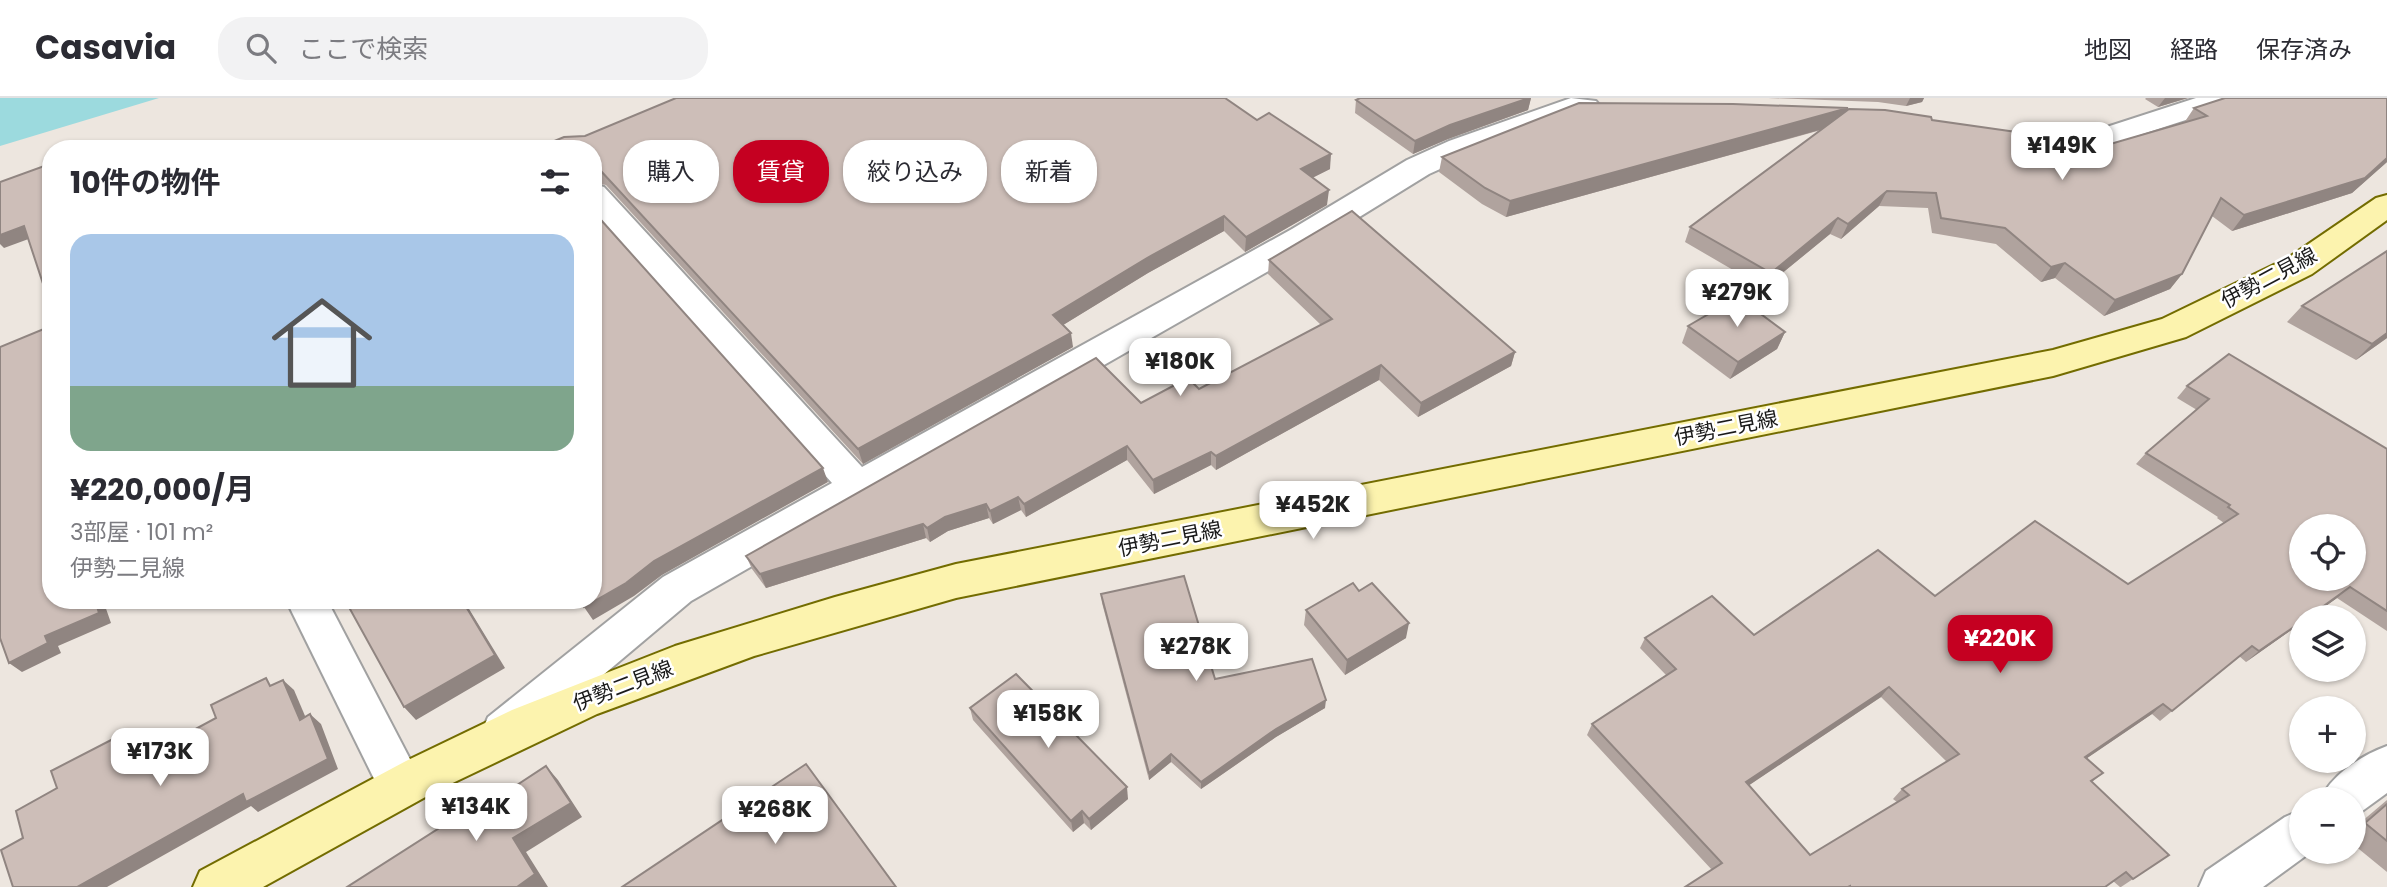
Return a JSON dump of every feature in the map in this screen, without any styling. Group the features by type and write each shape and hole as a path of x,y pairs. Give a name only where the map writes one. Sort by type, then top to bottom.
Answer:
{"main road":[{"name":"伊勢二見線","path":"217,887 401,786 491,741 635,679 795,625 956,581 2053,363 2174,328 2300,266 2387,205"}],"street":[{"path":"2002,132 2084,144 2225,98"},
{"path":"491,741 677,589 1291,244 1418,167 1460,148 1571,107 1610,107"},
{"path":"602,213 858,488"},
{"path":"311,609 401,786"},
{"path":"2360,787 2387,766"},
{"path":"2223,887 2289,840"}],"water":[{"path":"0,98 159,98 0,146"}],"building":[{"path":"676,98 1225,98 1257,120 1269,113 1331,154 1301,169 1329,190 1246,237 1224,216 1147,258 1053,315 1071,333 858,449 631,203 719,203 719,140 623,140 623,195 602,172 602,140 557,140 585,136"},
{"path":"1529,98 1450,125 1415,141 1356,100"},
{"path":"2225,98 2387,98 2387,158 2365,178 2244,215 2221,198 2182,274 2115,300 2065,263 2051,267 2005,228 1941,218 1936,193 1887,191 1848,224 1838,218 1771,273 1690,227 1849,109 1885,110 1931,117 1932,120 2107,145 2207,116 2194,108"},
{"path":"1579,103 1848,108 1510,201 1485,188 1442,157"},
{"path":"42,167 42,281 24,226 0,235 0,182"},
{"path":"1352,211 1515,352 1421,403 1381,365 1216,456 1211,452 1153,480 1127,446 1024,504 1018,497 990,511 986,504 945,517 927,528 923,524 760,574 746,556 1096,358 1141,403 1188,378 1199,389 1332,319 1269,260"},
{"path":"602,221 823,468 654,561 626,583 602,597"},
{"path":"2387,251 2387,333 2372,344 2302,306"},
{"path":"1738,297 1785,332 1738,362 1688,326"},
{"path":"42,330 42,609 98,609 99,613 45,636 48,643 9,663 0,638 0,347"},
{"path":"2229,354 2387,449 2387,611 2356,591 2366,591 2366,514 2289,514 2289,591 2344,591 2325,605 2289,605 2289,630 2259,651 2252,646 2172,711 2163,704 2085,757 2103,773 2091,781 2169,855 2133,879 2126,872 2105,887 1685,887 1722,863 1592,724 1676,669 1645,638 1712,596 1754,635 1878,550 1935,596 2035,521 2128,584 2238,514 2228,507 2230,505 2146,453 2209,399 2187,386","holes":["1889,687 1959,754 1902,789 1909,795 1810,855 1746,782"]},
{"path":"1184,576 1215,679 1312,659 1326,700 1276,729 1201,782 1171,754 1149,773 1101,594"},
{"path":"1353,583 1359,591 1372,583 1409,623 1347,660 1306,610"},
{"path":"350,609 467,609 495,655 404,707"},
{"path":"1016,674 1127,787 1089,819 1082,811 1071,821 970,708"},
{"path":"266,678 270,686 283,680 300,720 310,714 328,759 246,802 243,794 77,887 13,887 1,850 23,838 16,811 57,788 51,771 115,738 125,767 216,718 211,705"},
{"path":"806,764 896,887 622,887"},
{"path":"546,766 571,803 513,838 535,874 517,887 347,887 488,797 491,802"},
{"path":"2387,804 2387,841 2366,824"}]}
